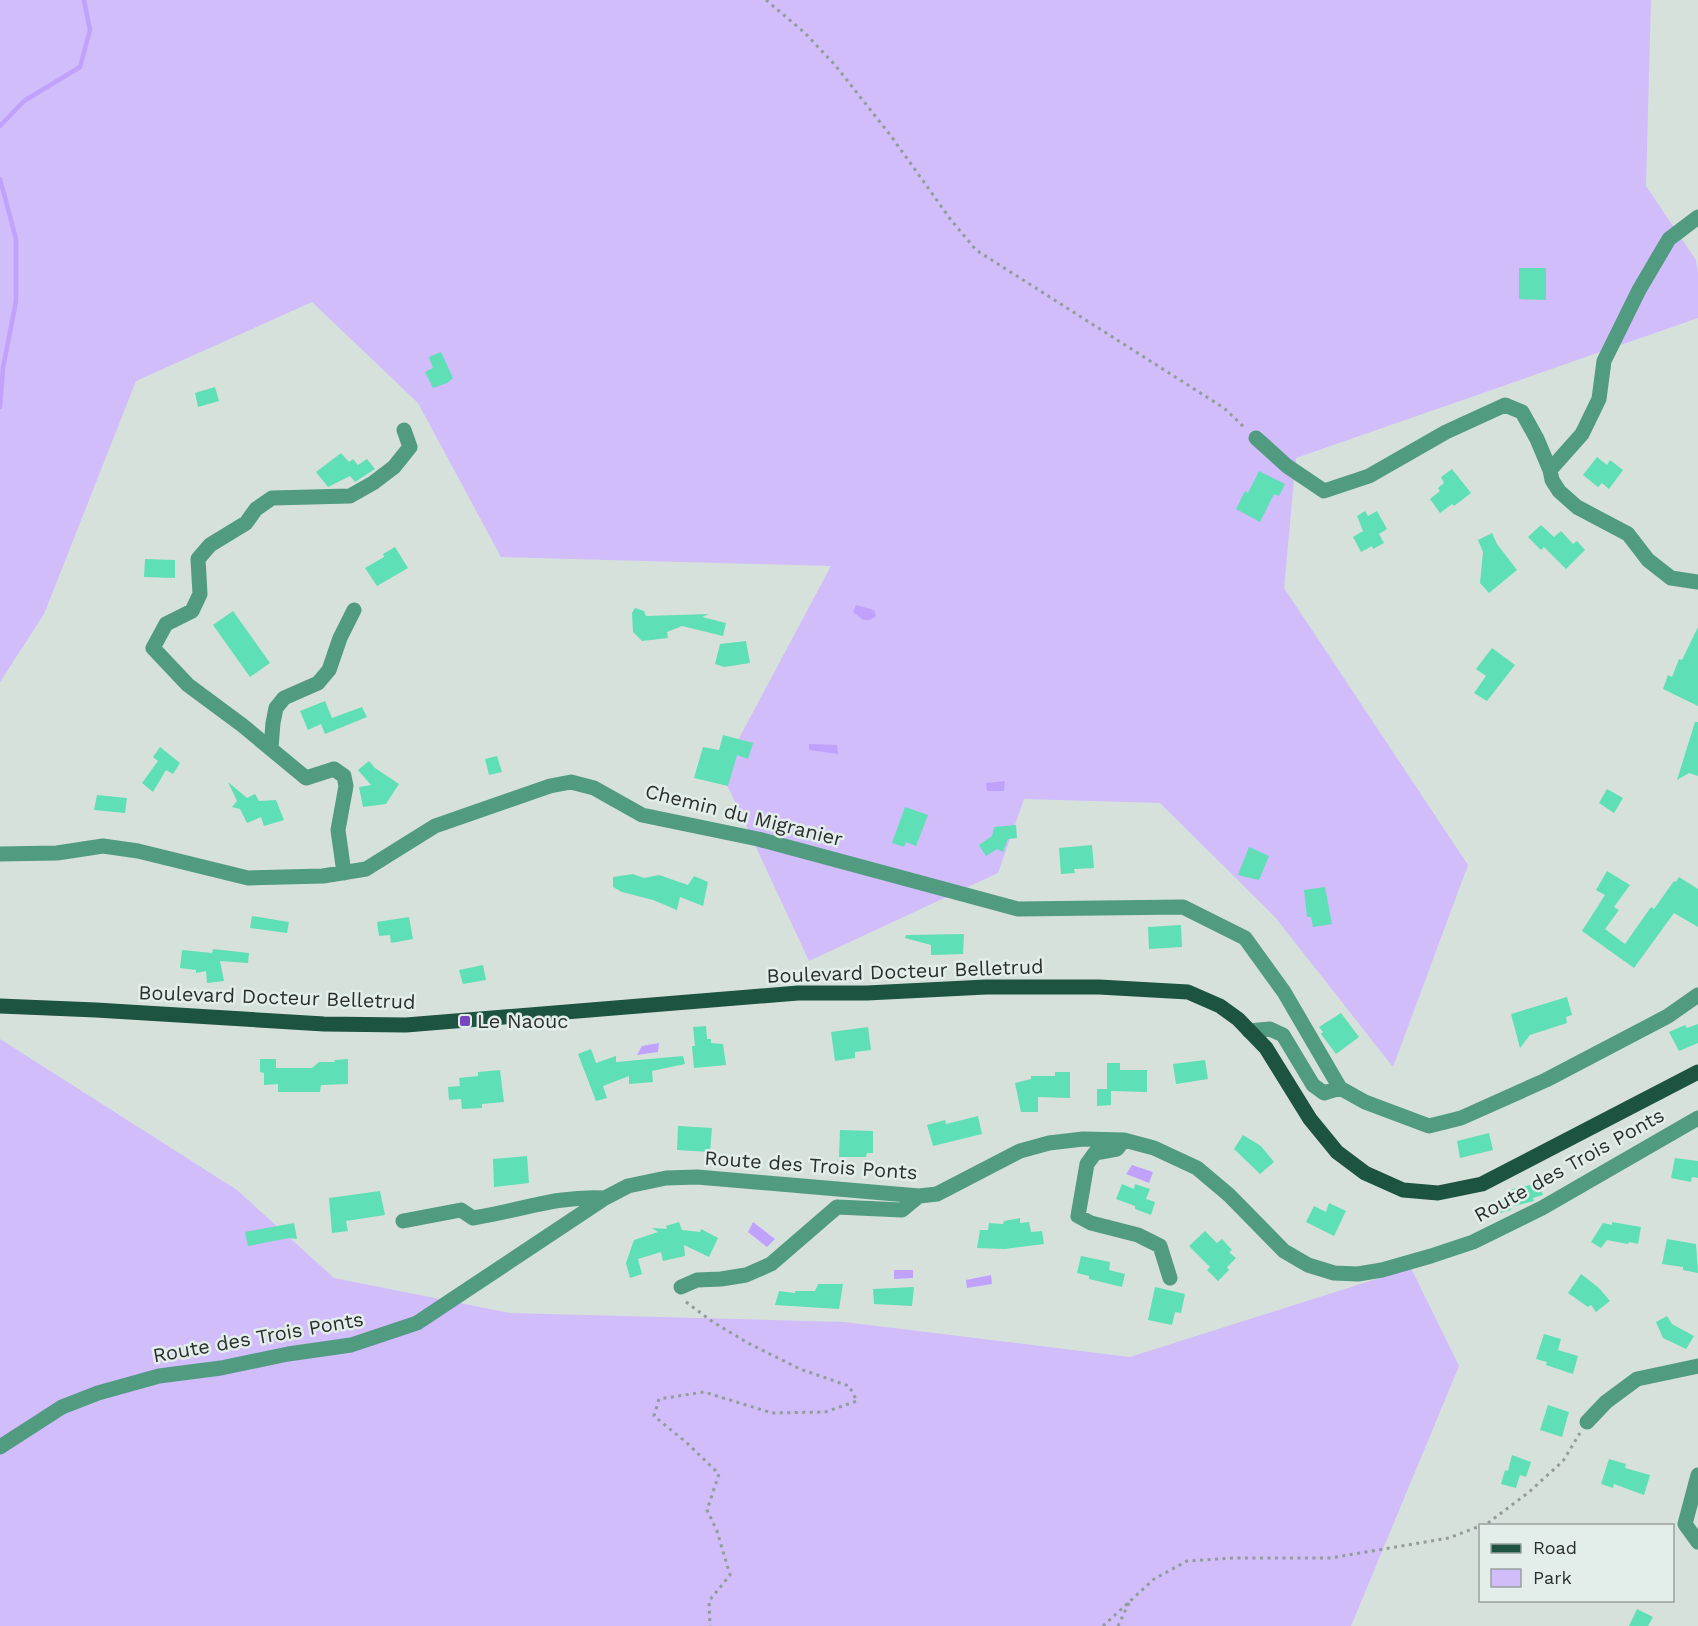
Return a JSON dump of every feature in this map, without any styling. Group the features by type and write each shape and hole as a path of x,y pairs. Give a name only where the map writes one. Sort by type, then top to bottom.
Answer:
{"main road":[{"name":"Boulevard Docteur Belletrud","path":"0,1006 324,1024 406,1025 798,993 867,993 986,987 1099,987 1188,992 1220,1006 1238,1019 1266,1048 1310,1119 1337,1152 1365,1173 1403,1190 1438,1193 1482,1184 1698,1072"}],"street":[{"path":"1550,470 1582,434 1599,399 1604,361 1639,290 1669,239 1698,217"},
{"path":"1256,438 1287,466 1324,491 1368,476 1446,432 1505,405 1522,412 1559,491 1577,507 1628,534 1648,560 1671,578 1698,582"},
{"path":"344,873 338,830 346,786 344,776 334,769 306,778 271,748 188,685 153,648 166,624 192,611 200,594 198,559 210,545 246,523 256,509 272,498 350,496 373,483 394,467 410,447 404,430"},
{"path":"271,748 276,708 284,698 318,683 329,670 340,638 354,610"},
{"name":"Chemin du Migranier","path":"0,854 57,853 103,846 138,850 248,878 324,876 366,869 435,826 550,786 571,782 594,788 642,815 758,839 1018,909 1183,907 1245,938 1284,992 1340,1088"},
{"path":"1249,1031 1270,1029 1283,1035 1312,1086 1324,1093 1340,1088 1365,1102 1428,1126 1461,1118 1556,1074 1668,1016 1698,995"},
{"name":"Route des Trois Ponts","path":"0,1447 62,1407 98,1393 159,1376 221,1368 288,1354 351,1345 417,1323 606,1198 628,1186 666,1178 697,1177 920,1196 937,1194 1020,1150 1083,1139 1124,1140 1154,1148 1197,1168 1229,1195 1284,1251 1308,1265 1334,1273 1358,1274 1382,1270 1473,1242 1542,1208 1698,1118"},
{"path":"1124,1140 1117,1149 1095,1153 1087,1164 1078,1216 1091,1223 1138,1235 1160,1246 1170,1278"},
{"path":"403,1221 460,1210 473,1218 554,1200 582,1196 606,1198"},
{"path":"681,1287 697,1280 721,1280 746,1275 771,1263 837,1207 902,1210 920,1196"},
{"path":"1587,1422 1606,1402 1637,1378 1698,1366"},
{"path":"1698,1475 1685,1524 1698,1542"}],"path":[{"path":"766,0 806,33 835,65 976,250 1224,408 1256,438"},
{"path":"681,1287 687,1304 713,1322 748,1343 800,1369 849,1386 857,1401 825,1412 772,1413 704,1392 659,1399 654,1416 687,1443 718,1474 707,1510 717,1531 730,1575 709,1600 710,1626"},
{"path":"1486,1524 1530,1492 1563,1461 1587,1422"},
{"path":"1102,1626 1154,1579 1187,1561 1233,1558 1331,1558 1449,1538 1479,1527"},
{"path":"1118,1626 1131,1600"}],"green space":[{"path":"0,0 1651,0 1646,186 1696,260 1698,318 1296,458 1284,588 1468,865 1393,1067 1275,917 1160,803 1024,799 998,873 809,961 721,772 831,566 501,557 418,403 312,302 136,381 44,614 0,682"},
{"path":"0,1039 237,1190 334,1278 510,1313 844,1322 1130,1357 1411,1268 1459,1366 1351,1626 0,1626"}],"shaded area":[{"path":"856,605 874,610 876,616 870,620 863,620 853,612"},
{"path":"809,744 837,745 838,754 809,750"},
{"path":"1005,781 1004,791 987,791 986,783"},
{"path":"659,1043 658,1052 637,1055 642,1046"},
{"path":"1132,1165 1153,1172 1149,1183 1126,1174"},
{"path":"753,1222 775,1239 767,1247 748,1232"},
{"path":"894,1270 913,1270 913,1278 894,1279"},
{"path":"991,1275 992,1284 967,1288 966,1280"}],"building":[{"path":"1519,268 1546,268 1546,300 1519,299"},
{"path":"441,352 453,378 433,388 425,372 433,368 429,357"},
{"path":"215,387 219,401 198,407 195,393"},
{"path":"341,453 349,462 353,459 358,465 367,459 375,469 355,482 350,476 328,487 316,472"},
{"path":"1597,457 1607,465 1610,460 1623,470 1609,489 1602,483 1598,487 1583,475"},
{"path":"1452,469 1471,493 1440,513 1430,499 1440,491 1438,488 1444,483 1441,477"},
{"path":"1259,471 1285,484 1279,496 1274,494 1260,522 1236,509 1245,491 1248,493"},
{"path":"1365,511 1368,516 1377,511 1387,529 1379,534 1384,543 1361,552 1353,537 1363,531 1357,516"},
{"path":"1541,525 1554,537 1561,531 1573,544 1577,541 1585,550 1566,569 1544,547 1541,550 1528,537"},
{"path":"1492,533 1497,544 1517,570 1489,593 1480,583 1483,552 1478,540"},
{"path":"395,547 408,568 377,586 365,568 384,557 383,554"},
{"path":"145,559 175,560 175,578 144,577"},
{"path":"635,608 644,611 646,616 709,614 702,617 726,623 723,636 682,626 667,632 668,638 642,641 633,632 632,613"},
{"path":"233,611 270,663 250,677 213,625"},
{"path":"1698,627 1698,706 1663,689 1668,675 1672,677 1679,659 1682,660"},
{"path":"746,641 750,663 724,667 715,664 720,644"},
{"path":"1492,648 1515,665 1487,701 1474,693 1486,676 1476,669"},
{"path":"325,701 332,718 362,707 367,717 325,734 321,724 308,730 300,711"},
{"path":"1695,722 1698,722 1698,776 1689,773 1677,780"},
{"path":"723,735 753,743 748,759 737,755 728,786 694,778 703,747 719,750"},
{"path":"160,747 180,763 173,774 166,770 153,792 142,783 158,761 153,757"},
{"path":"497,756 502,772 489,775 485,759"},
{"path":"369,761 375,768 399,784 386,804 363,807 359,787 371,785 358,770"},
{"path":"228,782 247,798 255,794 259,801 276,800 284,820 264,826 261,817 247,823 240,809 232,807 237,801"},
{"path":"1607,789 1623,798 1614,813 1599,803"},
{"path":"97,795 127,798 125,813 94,810"},
{"path":"905,807 928,815 916,846 906,842 904,847 892,843"},
{"path":"1016,825 1017,838 1008,839 1003,852 997,849 986,856 979,845 992,836 994,827"},
{"path":"1092,845 1094,868 1074,869 1075,873 1061,874 1059,848"},
{"path":"1249,847 1269,856 1259,880 1238,875"},
{"path":"1607,871 1630,885 1614,907 1619,910 1605,929 1625,944 1651,907 1654,909 1679,877 1698,889 1698,927 1674,913 1634,968 1582,931 1605,895 1596,890"},
{"path":"633,874 644,878 659,875 688,885 694,876 708,882 703,906 680,897 677,910 613,887 613,877"},
{"path":"1325,887 1332,924 1313,927 1311,917 1307,917 1304,890"},
{"path":"252,916 289,922 287,933 250,928"},
{"path":"409,917 413,939 391,943 390,935 379,936 377,922"},
{"path":"1181,925 1182,947 1149,949 1148,927"},
{"path":"964,934 963,954 931,955 931,945 905,938 906,935"},
{"path":"213,949 249,953 248,963 220,961 224,981 207,983 206,971 196,973 196,970 180,968 182,950 212,953"},
{"path":"483,965 486,980 463,984 459,970"},
{"path":"1567,997 1572,1015 1566,1017 1567,1023 1530,1035 1520,1048 1511,1014"},
{"path":"1341,1013 1359,1037 1336,1054 1321,1034 1323,1032 1319,1027"},
{"path":"1698,1024 1698,1043 1679,1051 1669,1032 1685,1025 1687,1028"},
{"path":"706,1026 707,1039 711,1039 711,1043 723,1044 726,1065 694,1068 693,1027"},
{"path":"868,1027 871,1050 855,1052 855,1058 835,1061 831,1032"},
{"path":"591,1049 596,1063 616,1056 616,1062 683,1056 685,1064 652,1071 653,1082 629,1084 629,1076 603,1086 607,1098 596,1101 578,1054"},
{"path":"260,1059 276,1059 276,1068 312,1068 319,1062 348,1059 348,1084 321,1085 320,1092 278,1092 278,1084 264,1085 264,1073 260,1072"},
{"path":"1205,1060 1208,1079 1176,1084 1173,1064"},
{"path":"1107,1063 1120,1063 1120,1070 1147,1070 1147,1092 1111,1091 1111,1105 1097,1106 1097,1089 1107,1089"},
{"path":"500,1070 504,1102 482,1104 482,1108 462,1109 461,1099 449,1100 448,1087 460,1086 459,1078 478,1076 478,1072"},
{"path":"1055,1072 1070,1072 1070,1098 1038,1097 1038,1112 1021,1112 1015,1083 1031,1079 1031,1076 1055,1076"},
{"path":"978,1116 982,1134 933,1146 927,1125 945,1120 946,1124"},
{"path":"678,1126 712,1128 710,1152 677,1150"},
{"path":"840,1130 873,1131 873,1153 867,1153 866,1157 839,1157"},
{"path":"1489,1133 1493,1150 1460,1158 1457,1141"},
{"path":"1243,1135 1261,1146 1274,1162 1260,1174 1234,1149"},
{"path":"527,1156 529,1183 494,1187 493,1159"},
{"path":"1675,1158 1698,1161 1698,1178 1692,1177 1691,1182 1671,1178"},
{"path":"1538,1183 1543,1195 1533,1198 1534,1201 1514,1206 1509,1190"},
{"path":"1122,1184 1134,1189 1135,1184 1150,1189 1146,1199 1155,1202 1151,1215 1116,1199"},
{"path":"380,1191 385,1215 346,1221 348,1231 332,1233 329,1198"},
{"path":"1508,1197 1511,1210 1496,1214 1492,1202"},
{"path":"1329,1203 1346,1211 1334,1236 1306,1222 1314,1206 1326,1212"},
{"path":"1020,1218 1020,1223 1029,1222 1031,1232 1042,1231 1044,1244 1005,1249 977,1248 980,1230 988,1230 989,1223 1003,1224 1004,1221"},
{"path":"679,1222 682,1230 700,1232 701,1229 718,1238 709,1257 684,1245 685,1256 663,1261 661,1252 638,1259 642,1274 630,1278 626,1263 634,1240 658,1232 652,1228 667,1229 666,1226"},
{"path":"1612,1222 1641,1227 1638,1244 1607,1240 1601,1248 1591,1242 1603,1223 1612,1225"},
{"path":"294,1223 297,1239 289,1238 248,1246 245,1232"},
{"path":"1205,1231 1217,1243 1222,1239 1232,1250 1229,1252 1236,1258 1227,1267 1229,1270 1218,1281 1207,1270 1210,1267 1189,1246"},
{"path":"1667,1239 1696,1244 1698,1273 1683,1270 1683,1267 1662,1264"},
{"path":"1081,1256 1110,1262 1109,1270 1125,1274 1122,1287 1089,1279 1089,1276 1077,1273"},
{"path":"1581,1274 1599,1288 1610,1301 1596,1312 1591,1305 1588,1307 1568,1293"},
{"path":"818,1284 843,1284 839,1309 775,1305 779,1291 795,1293 795,1291 815,1291"},
{"path":"914,1287 912,1306 874,1304 873,1289"},
{"path":"1155,1287 1185,1294 1181,1313 1175,1312 1172,1325 1148,1320"},
{"path":"1667,1316 1672,1324 1694,1336 1686,1349 1663,1338 1656,1322"},
{"path":"1544,1334 1561,1339 1558,1350 1578,1356 1573,1374 1546,1365 1547,1362 1536,1359"},
{"path":"1548,1405 1569,1412 1562,1437 1540,1430"},
{"path":"1512,1455 1531,1462 1526,1477 1520,1475 1516,1488 1501,1484 1505,1470 1508,1471"},
{"path":"1609,1459 1626,1464 1625,1468 1650,1475 1644,1495 1614,1484 1613,1488 1601,1484"},
{"path":"1637,1609 1653,1617 1648,1626 1629,1626"}],"waterway":[{"path":"0,126 24,101 80,67 90,30 84,0"},
{"path":"0,179 16,239 16,301 3,368 0,407"}],"place":[{"name":"Le Naouc","path":"465,1021"}]}
